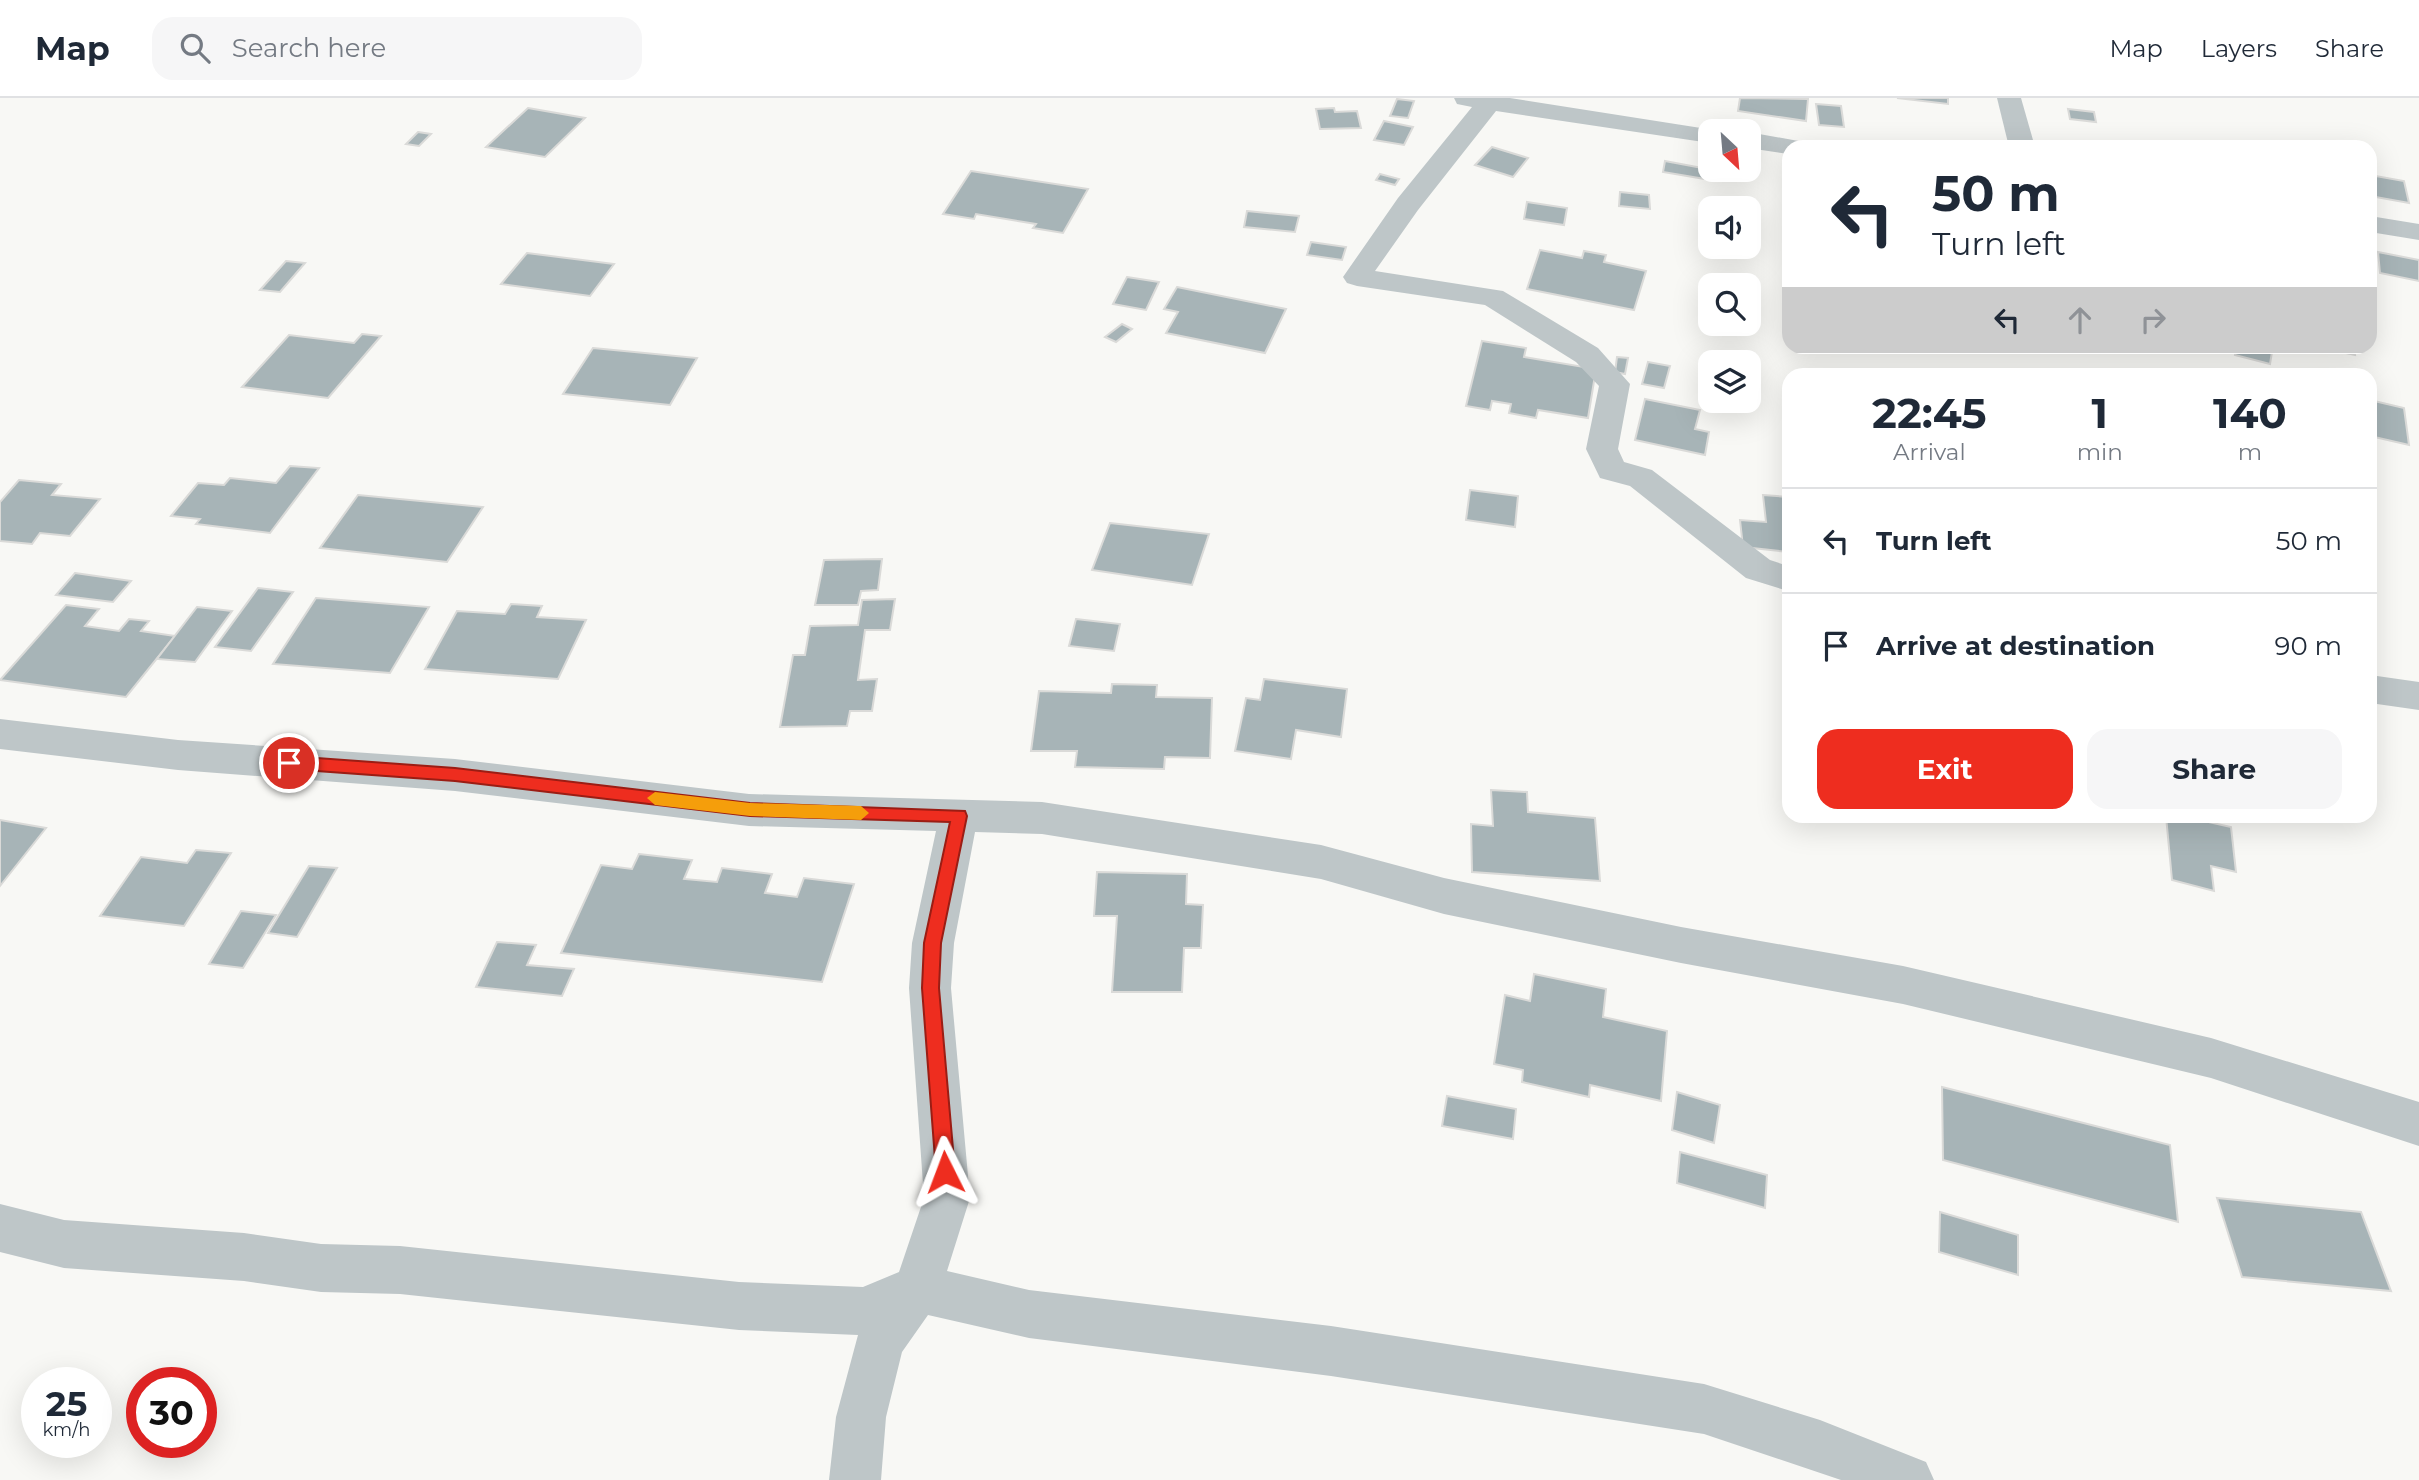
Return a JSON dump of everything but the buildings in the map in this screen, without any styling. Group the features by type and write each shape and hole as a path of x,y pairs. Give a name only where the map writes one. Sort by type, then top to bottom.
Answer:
{"street":[{"path":"2009,98 2020,140"},
{"path":"1698,133 1476,100 1357,277 1493,297 1587,355 1615,384 1602,449 1611,470 1642,478 1758,569 1782,577"},
{"path":"1761,142 1782,145"},
{"path":"2377,225 2419,232"},
{"path":"2377,690 2419,696"},
{"path":"0,734 178,755 455,775 750,810 1042,818 1321,862 1470,901 1681,945 1903,985 2211,1058 2419,1124"},
{"path":"855,1480 861,1417 880,1341 917,1288 947,1198 930,988 933,943 959,816"},
{"path":"0,1228 64,1244 244,1257 321,1268 400,1270 739,1306 863,1311 917,1288 1029,1314 1331,1351 1704,1409 1819,1446 1908,1480"}],"slow traffic":[{"path":"655,798 750,810 861,813"}],"route":[{"path":"289,763 455,775 750,810 959,816 933,943 930,988 943,1120 945,1172"}]}
